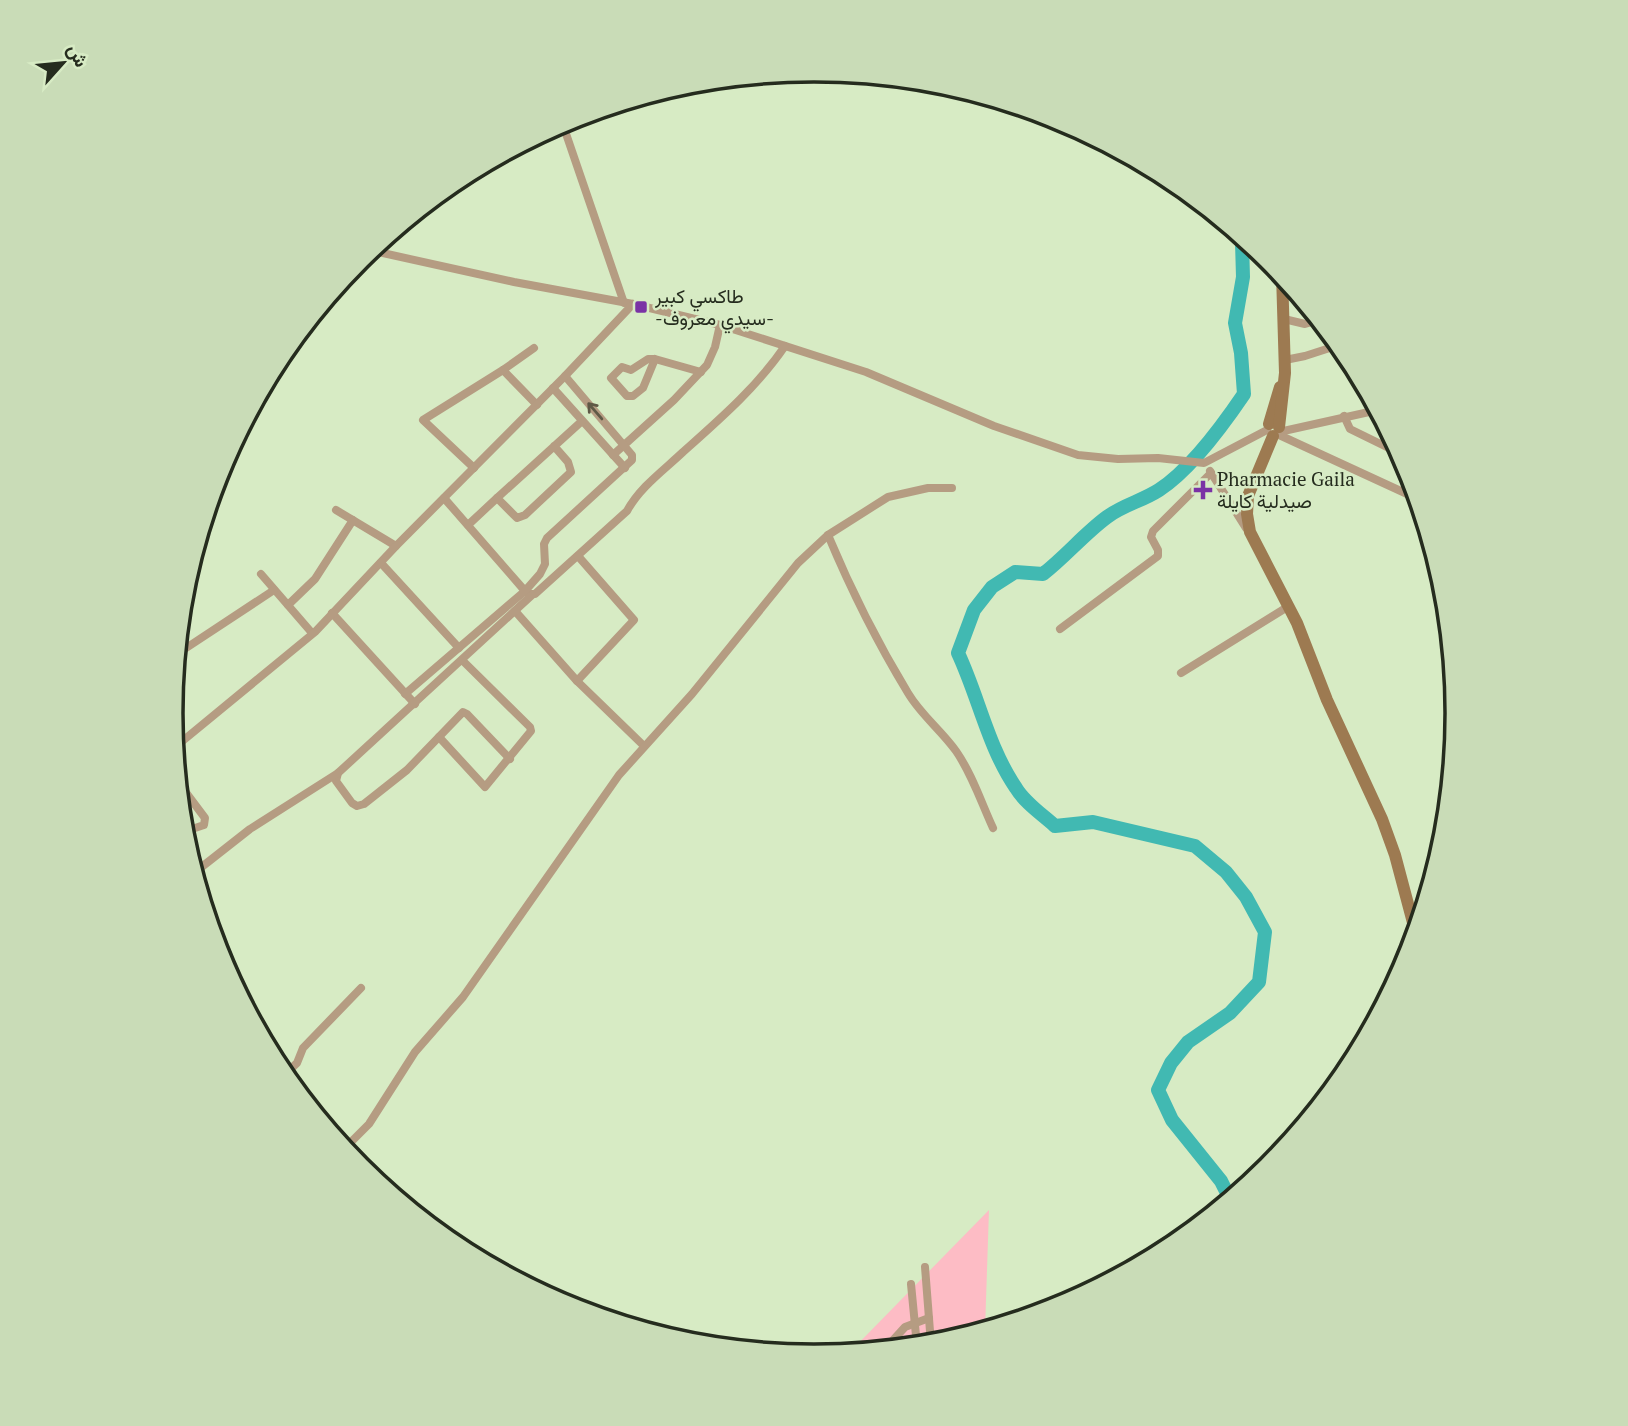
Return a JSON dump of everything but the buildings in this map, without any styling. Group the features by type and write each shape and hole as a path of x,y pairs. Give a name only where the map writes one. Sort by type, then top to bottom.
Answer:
{"street":[{"path":"566,133 629,304"},
{"path":"383,253 720,325 866,372 994,426 1063,451 1105,458 1173,459 1204,463 1274,431 1368,412"},
{"path":"1253,541 1247,514 1248,496 1274,431 1285,366 1283,291"},
{"path":"184,740 313,634 396,546 565,376 629,304"},
{"path":"1284,319 1309,323"},
{"path":"613,455 701,372 711,358 720,325"},
{"path":"203,866 250,829 338,773 415,705 528,593 578,556 627,511 653,479 751,389 785,346"},
{"path":"474,468 423,420 534,348"},
{"path":"1285,366 1328,349"},
{"path":"655,359 643,388 633,396 626,396 611,378 622,368 631,370 648,359 655,359 701,372"},
{"path":"503,370 537,405"},
{"path":"528,593 545,564 544,544 547,538 625,468 633,457 565,376"},
{"path":"553,388 625,468"},
{"path":"1344,416 1350,429 1386,446"},
{"path":"468,525 582,421"},
{"path":"1274,431 1405,493"},
{"path":"497,498 512,516 517,518 526,515 571,472 568,462 554,446"},
{"path":"1204,463 1253,541 1289,606 1327,699 1389,835 1411,916"},
{"path":"1060,629 1158,556 1152,537 1153,531 1211,473"},
{"path":"352,1141 369,1124 415,1052 463,997 619,775 692,694 799,563 828,535 888,497 909,491 953,488"},
{"path":"444,498 528,593"},
{"path":"336,510 396,546"},
{"path":"288,606 315,579 353,520"},
{"path":"828,535 863,614 909,695 931,724 956,750 993,828"},
{"path":"577,681 634,620 578,556"},
{"path":"381,563 459,648"},
{"path":"261,574 313,634"},
{"path":"187,647 274,590"},
{"path":"1181,673 1289,606"},
{"path":"332,613 415,705"},
{"path":"508,613 644,746"},
{"path":"405,694 459,648 508,613"},
{"path":"439,737 485,786 530,735 530,727 462,660"},
{"path":"338,773 337,785 352,803 357,806 364,804 407,770 464,712 510,759"},
{"path":"189,797 205,818 204,825 194,828"},
{"path":"293,1067 303,1048 361,988"},
{"path":"925,1267 930,1333"},
{"path":"911,1284 916,1335"},
{"path":"913,1302 928,1301"},
{"path":"895,1338 915,1322 929,1318"}],"shaded area":[{"path":"989,1210 985,1319 937,1332 860,1341"}],"waterway":[{"path":"1226,1190 1172,1120 1158,1090 1171,1063 1188,1042 1230,1013 1259,982 1265,932 1246,897 1226,872 1195,846 1093,822 1055,826 1034,808 1020,793 998,756 958,653 974,610 992,587 1015,572 1043,574 1107,517 1153,494 1171,481 1205,446 1244,394 1241,353 1235,323 1243,277 1242,250"}],"place":[{"name":"طاكسي كبير -سيدي معروف-","path":"641,307"},
{"name":"Pharmacie Gaila صيدلية كايلة","path":"1203,490"}]}
